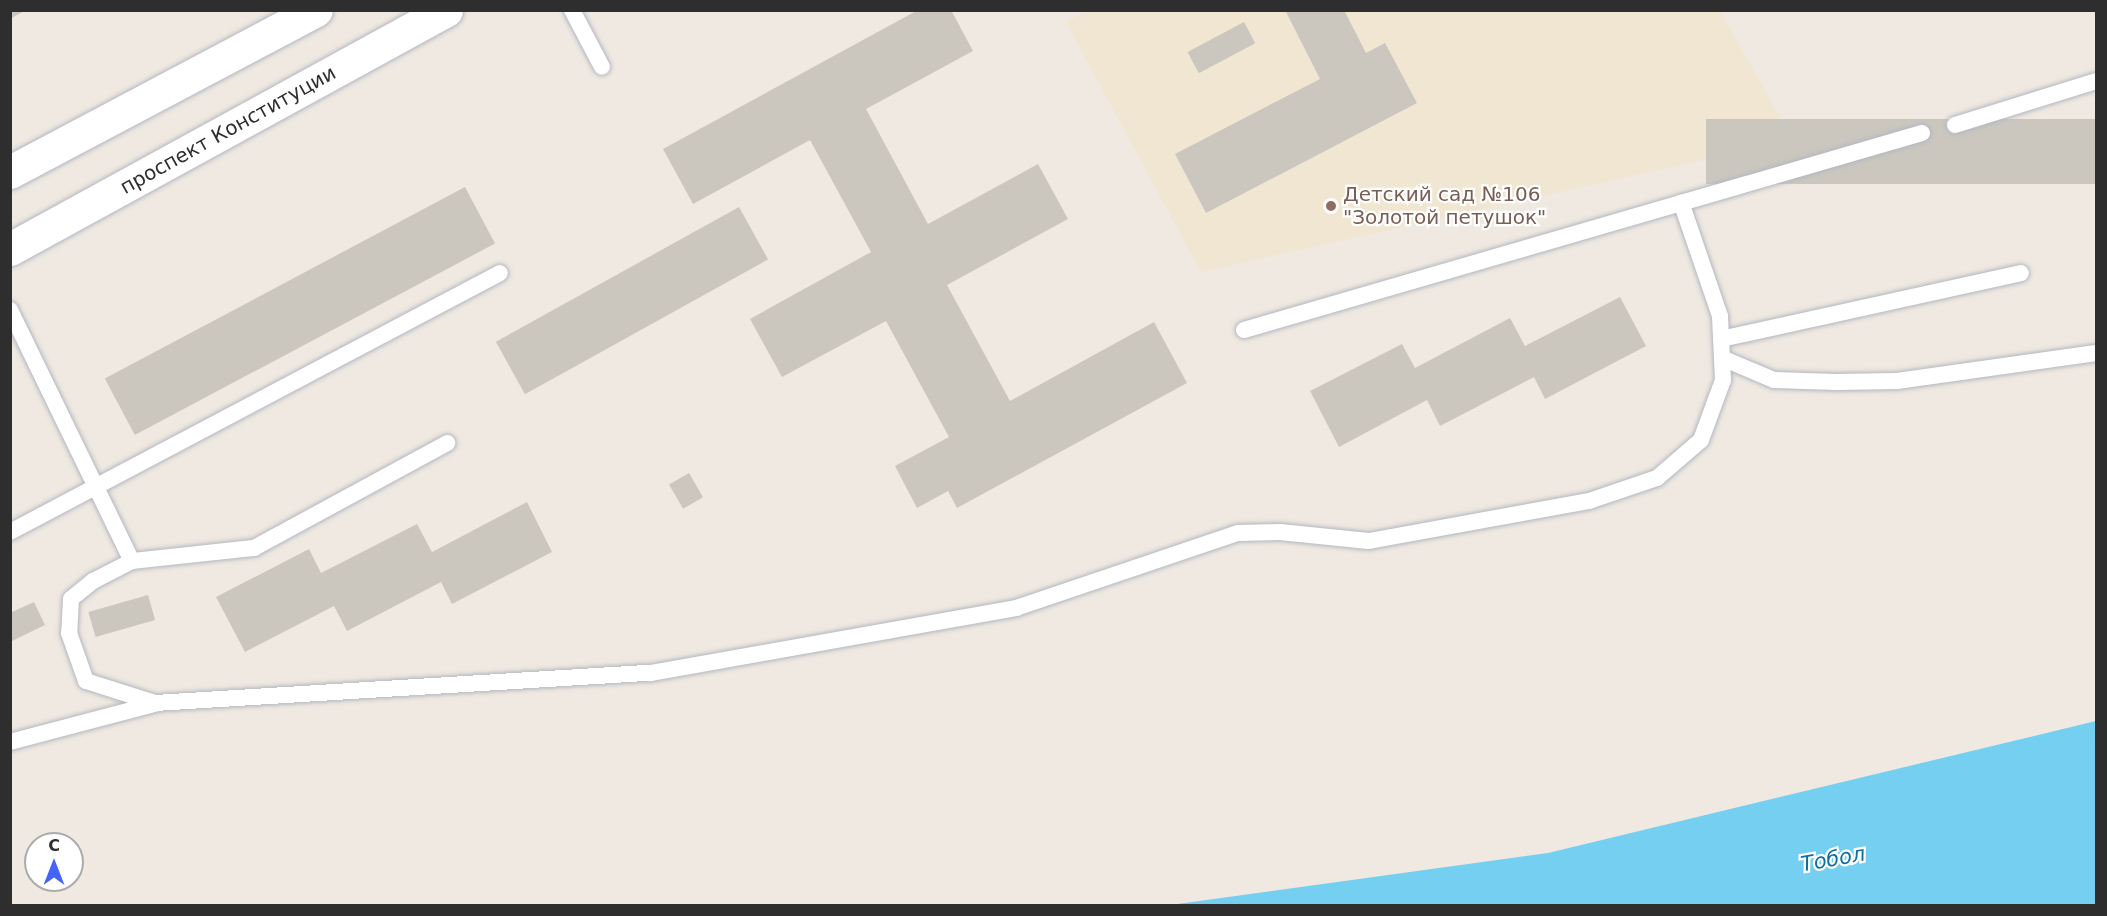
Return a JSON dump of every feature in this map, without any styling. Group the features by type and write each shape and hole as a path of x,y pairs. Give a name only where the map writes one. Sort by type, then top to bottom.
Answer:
{"main road":[{"path":"10,172 315,10"},
{"name":"проспект Конституции","path":"10,249 446,10"}],"lane":[{"path":"572,10 602,67"},
{"path":"1955,124 2097,81"},
{"path":"1244,330 1922,133"},
{"path":"10,742 155,704 651,673 1016,608 1238,533 1280,532 1369,541 1588,501 1657,478 1701,440 1723,380 1720,316 1681,202"},
{"path":"10,532 500,273"},
{"path":"1721,339 2021,273"},
{"path":"10,310 132,561"},
{"path":"1722,358 1774,380 1836,382 1897,381 2097,353"},
{"path":"155,704 86,681 69,633 71,599 93,581 132,561 254,548 447,443"}],"shaded area":[{"name":"Детский сад №106 \"Золотой петушок\"","path":"1088,10 1720,11 1793,140 1201,272 1066,22"}],"water":[{"name":"Тобол","path":"2096,721 2096,905 1170,905 1548,853"}],"building":[{"path":"10,10 26,10 10,19"},
{"path":"918,10 951,10 973,51 866,109 928,224 1038,164 1068,219 947,285 1010,401 1154,322 1187,383 957,508 948,491 917,508 895,466 949,437 886,321 782,377 750,319 871,252 810,140 693,204 663,149"},
{"path":"1285,10 1344,10 1366,53 1385,43 1417,103 1206,213 1175,154 1320,79"},
{"path":"1244,22 1255,43 1199,73 1187,52"},
{"path":"1706,119 2096,119 2096,184 1706,184"},
{"path":"465,187 495,244 135,435 105,379"},
{"path":"739,207 768,259 525,394 496,342"},
{"path":"1620,297 1646,346 1545,399 1534,377 1440,426 1427,400 1339,447 1310,391 1402,344 1415,368 1510,318 1525,346"},
{"path":"689,473 703,497 683,509 669,485"},
{"path":"527,502 552,552 452,604 441,582 347,631 334,606 245,652 216,597 309,549 321,573 417,524 432,552"},
{"path":"148,595 155,620 96,637 88,612"},
{"path":"34,602 45,625 12,641 10,613"}],"place":[{"name":"Детский сад №106 \"Золотой петушок\"","path":"1331,206"}]}
